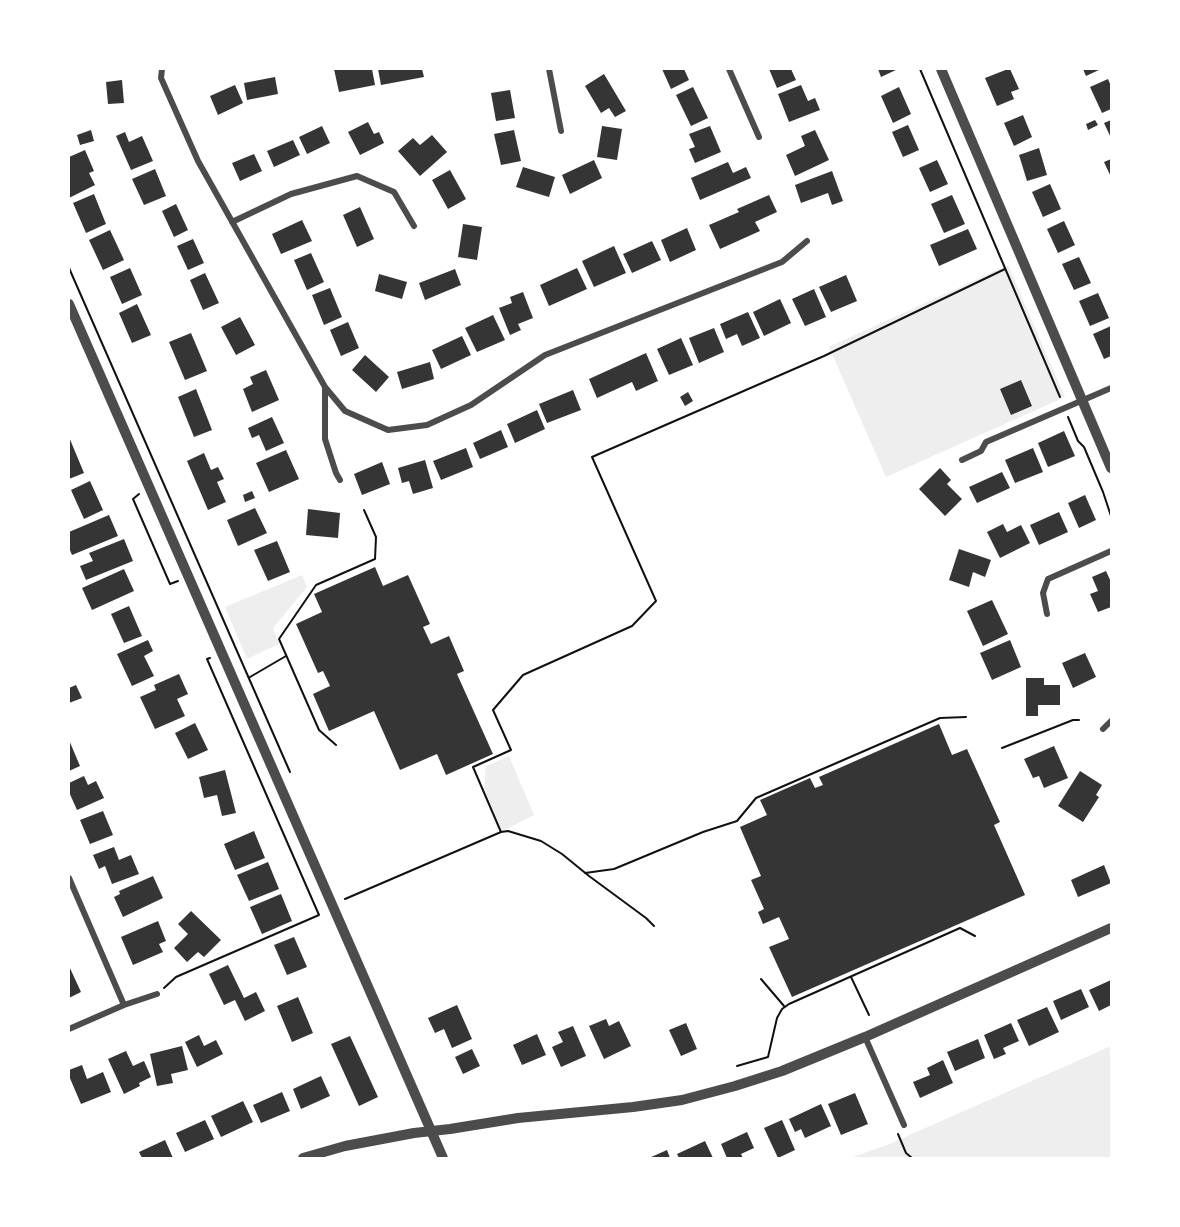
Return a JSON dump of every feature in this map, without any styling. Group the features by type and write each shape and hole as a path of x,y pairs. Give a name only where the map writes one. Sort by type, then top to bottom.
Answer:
{"street":[{"path":"162,69 161,78 198,161 325,387 345,411 388,430 427,425 471,405 545,355 782,262 807,241"},
{"path":"549,69 561,131"},
{"path":"729,69 759,137"},
{"path":"941,69 1111,468"},
{"path":"232,222 291,194 357,176 394,192 414,226"},
{"path":"69,304 443,1158"},
{"path":"325,387 326,439 340,480"},
{"path":"962,460 981,452 986,442 1111,388"},
{"path":"1047,614 1043,593 1048,579 1111,550"},
{"path":"1103,729 1111,721"},
{"path":"69,878 124,1005"},
{"path":"303,1158 345,1146 431,1130 682,1100 735,1086 782,1071 865,1037 1111,928"},
{"path":"69,1029 124,1005 157,994"},
{"path":"865,1037 904,1125"}],"path":[{"path":"920,69 1062,402"},
{"path":"69,268 290,772"},
{"path":"501,832 473,767 511,750 493,710 523,675 632,626 656,601 592,457 824,356 1005,269"},
{"path":"1068,417 1078,441 1084,447 1111,516"},
{"path":"142,493 133,499 170,584 179,580"},
{"path":"336,745 319,730 279,639 316,585 375,559 376,537 364,510"},
{"path":"249,677 286,656"},
{"path":"157,994 176,977 319,915 207,659 210,658"},
{"path":"585,873 614,869 703,832 736,821 756,798 940,718 966,717"},
{"path":"1002,748 1073,720 1079,720"},
{"path":"345,899 508,831 541,841 562,854 654,926"},
{"path":"737,1066 768,1057 777,1018 789,1004 960,928 975,936"},
{"path":"838,977 841,981"},
{"path":"851,977 869,1015"},
{"path":"761,979 785,1007"},
{"path":"898,1134 906,1153 912,1158"}],"shaded area":[{"path":"1008,265 1065,397 886,477 829,347"},
{"path":"302,575 307,587 273,628 279,644 247,659 225,607"},
{"path":"509,756 534,815 502,831 484,788 486,766"},
{"path":"1111,1046 1111,1158 850,1158 887,1145"}],"building":[{"path":"334,69 372,69 375,85 339,92"},
{"path":"378,69 422,69 424,77 381,85"},
{"path":"662,69 684,69 689,80 671,89"},
{"path":"769,69 791,69 796,80 777,88"},
{"path":"878,69 898,69 881,77"},
{"path":"1008,69 1019,89 1011,92 1014,99 997,106 985,78"},
{"path":"1083,69 1101,69 1086,76"},
{"path":"604,74 626,111 615,117 609,108 601,113 585,86"},
{"path":"275,77 278,94 247,100 244,83"},
{"path":"1108,79 1111,86 1111,109 1102,113 1090,87"},
{"path":"122,80 124,103 108,104 106,82"},
{"path":"235,85 243,103 218,115 210,96"},
{"path":"801,85 808,101 815,98 820,110 789,122 778,94"},
{"path":"693,87 708,118 691,126 676,95"},
{"path":"899,87 911,114 893,123 881,96"},
{"path":"510,90 515,118 496,121 491,93"},
{"path":"1023,115 1032,137 1014,146 1004,123"},
{"path":"1095,120 1098,125 1088,130 1086,124"},
{"path":"1111,120 1111,138 1104,123"},
{"path":"368,122 374,134 379,132 384,143 360,155 348,132"},
{"path":"908,125 919,150 903,157 892,132"},
{"path":"322,126 330,143 307,154 299,137"},
{"path":"602,126 622,129 617,160 597,157"},
{"path":"710,126 721,152 695,163 689,149 695,147 689,134"},
{"path":"91,130 94,141 80,145 77,135"},
{"path":"514,130 521,161 501,165 494,134"},
{"path":"815,130 829,160 795,176 786,155 805,146 801,136"},
{"path":"125,132 129,142 142,136 153,161 131,170 116,136"},
{"path":"432,135 447,152 420,176 398,151 413,138 420,145"},
{"path":"293,140 300,155 274,167 267,151"},
{"path":"1039,148 1047,175 1027,181 1019,155"},
{"path":"85,150 94,171 89,173 95,185 69,198 69,157"},
{"path":"254,154 262,171 240,181 232,163"},
{"path":"1111,159 1111,177 1104,162"},
{"path":"594,160 602,178 570,194 562,175"},
{"path":"937,160 948,184 930,192 919,168"},
{"path":"728,162 733,173 746,167 751,178 700,200 691,178"},
{"path":"523,167 555,177 549,197 516,187"},
{"path":"155,169 166,196 144,205 132,179"},
{"path":"450,170 466,199 448,209 432,180"},
{"path":"832,171 843,201 832,205 828,193 801,203 795,185"},
{"path":"1050,184 1061,209 1043,217 1032,192"},
{"path":"94,194 106,224 86,233 73,203"},
{"path":"769,195 777,212 755,222 760,231 720,249 709,225"},
{"path":"952,195 965,224 944,233 931,204"},
{"path":"176,204 188,230 174,237 162,211"},
{"path":"360,207 374,239 357,247 343,215"},
{"path":"302,220 312,241 281,254 272,234"},
{"path":"1064,221 1075,245 1058,253 1047,229"},
{"path":"463,224 482,227 477,260 458,257"},
{"path":"687,228 696,250 670,262 661,240"},
{"path":"968,229 977,249 939,266 930,245"},
{"path":"110,230 124,260 103,270 89,240"},
{"path":"193,239 204,263 188,270 177,246"},
{"path":"652,241 661,260 632,273 623,254"},
{"path":"614,246 626,273 594,287 582,261"},
{"path":"311,253 324,282 307,290 294,260"},
{"path":"1079,257 1091,283 1074,290 1062,264"},
{"path":"130,268 142,295 122,304 110,277"},
{"path":"577,268 587,289 549,306 540,285"},
{"path":"455,269 461,285 425,300 419,283"},
{"path":"205,273 219,303 203,310 190,280"},
{"path":"379,274 407,282 402,299 375,291"},
{"path":"846,275 857,301 831,312 819,287"},
{"path":"330,288 342,317 324,325 312,295"},
{"path":"814,289 826,317 805,326 792,299"},
{"path":"523,292 533,318 518,324 521,330 510,335 499,308 512,303 510,297"},
{"path":"1098,293 1109,318 1090,326 1079,301"},
{"path":"780,299 791,323 764,336 753,312"},
{"path":"137,304 151,335 132,343 119,313"},
{"path":"748,312 760,338 742,346 737,334 726,339 720,324"},
{"path":"493,315 505,340 477,352 465,328"},
{"path":"240,317 255,345 236,355 221,327"},
{"path":"348,322 359,348 341,356 330,330"},
{"path":"1111,326 1111,356 1104,359 1093,334"},
{"path":"714,328 724,352 699,363 689,338"},
{"path":"191,333 207,371 185,380 169,342"},
{"path":"462,336 471,355 441,369 432,350"},
{"path":"681,338 693,365 669,375 657,349"},
{"path":"646,353 658,381 636,391 632,382 597,398 589,379"},
{"path":"365,355 389,377 376,392 352,370"},
{"path":"430,362 434,379 402,389 397,372"},
{"path":"266,370 279,400 252,412 243,389 253,384 250,377"},
{"path":"1021,380 1032,406 1011,415 1000,389"},
{"path":"196,389 212,430 194,437 178,397"},
{"path":"573,390 581,410 547,423 539,404"},
{"path":"688,392 693,401 685,406 680,397"},
{"path":"537,410 545,429 515,443 507,424"},
{"path":"272,417 284,443 266,451 259,435 252,438 248,428"},
{"path":"501,430 508,447 480,459 473,443"},
{"path":"1064,431 1075,456 1048,467 1038,443"},
{"path":"69,437 84,473 69,479"},
{"path":"466,448 473,467 441,480 433,461"},
{"path":"1033,448 1043,472 1015,483 1005,460"},
{"path":"286,450 299,479 269,492 256,463"},
{"path":"204,453 211,470 218,467 224,479 217,482 226,502 208,510 187,461"},
{"path":"425,460 433,488 413,494 409,481 402,483 398,468"},
{"path":"382,462 390,484 362,495 354,474"},
{"path":"940,468 951,480 947,484 962,499 945,516 919,489"},
{"path":"1002,472 1010,488 977,503 969,487"},
{"path":"90,481 103,510 84,519 71,490"},
{"path":"252,491 255,498 245,502 243,495"},
{"path":"1085,495 1096,520 1079,528 1068,503"},
{"path":"255,508 267,533 238,546 227,520"},
{"path":"308,509 340,513 338,538 306,535"},
{"path":"1059,512 1068,532 1039,545 1030,525"},
{"path":"109,515 118,536 72,555 69,548 69,532"},
{"path":"1003,524 1007,532 1021,525 1030,543 1000,558 987,532"},
{"path":"124,539 133,561 86,580 80,566 93,561 89,553"},
{"path":"277,541 290,572 268,581 254,550"},
{"path":"959,549 991,560 985,577 973,572 969,587 949,580"},
{"path":"375,567 383,586 408,575 430,624 423,627 431,644 449,636 464,671 457,674 493,754 446,775 437,754 400,770 374,711 329,731 313,694 330,686 323,671 318,673 296,624 322,612 314,594"},
{"path":"124,569 134,591 92,610 82,588"},
{"path":"1106,571 1111,582 1111,607 1098,612 1090,594 1098,591 1092,577"},
{"path":"992,600 1008,634 983,646 967,611"},
{"path":"129,606 142,636 124,643 111,614"},
{"path":"148,640 153,651 144,656 154,676 132,686 117,654"},
{"path":"1010,640 1021,667 992,680 980,653"},
{"path":"1085,653 1096,677 1073,688 1062,663"},
{"path":"179,674 188,694 177,699 185,716 155,729 140,697 156,690 154,685"},
{"path":"1026,678 1044,678 1044,685 1060,685 1060,705 1038,705 1038,716 1026,716"},
{"path":"76,685 82,698 69,703 69,688"},
{"path":"195,723 208,750 188,759 175,733"},
{"path":"939,724 952,755 967,749 1000,822 994,825 1025,895 792,997 769,947 789,939 779,917 763,924 758,912 764,909 751,880 761,876 740,827 767,815 760,800 810,778 815,788 823,785 819,777"},
{"path":"69,740 80,766 69,771"},
{"path":"1054,746 1068,778 1044,788 1039,776 1033,778 1024,759"},
{"path":"225,770 236,813 222,816 217,795 204,798 199,777"},
{"path":"1080,771 1102,785 1096,795 1099,797 1083,822 1058,806"},
{"path":"84,776 88,785 96,781 104,798 77,810 69,792 69,783"},
{"path":"103,811 113,835 90,844 80,820"},
{"path":"254,831 265,858 235,870 224,844"},
{"path":"114,847 119,860 131,855 139,874 112,884 105,866 99,869 93,855"},
{"path":"268,862 279,889 249,901 237,875"},
{"path":"1104,865 1111,883 1078,897 1071,880"},
{"path":"153,876 163,898 123,917 114,897 120,894 119,891"},
{"path":"281,894 292,921 262,934 250,907"},
{"path":"191,911 221,940 204,957 198,952 187,962 174,948 188,934 178,924"},
{"path":"158,921 166,941 159,944 163,952 133,965 121,937"},
{"path":"294,937 307,967 287,975 274,945"},
{"path":"228,965 244,998 256,992 265,1011 245,1021 235,1000 224,1005 209,974"},
{"path":"69,966 81,992 69,998"},
{"path":"1111,980 1111,1005 1099,1011 1089,990"},
{"path":"1081,989 1089,1007 1061,1020 1053,1001"},
{"path":"298,997 313,1033 292,1042 277,1006"},
{"path":"457,1005 472,1039 452,1048 444,1029 435,1033 428,1018"},
{"path":"1047,1007 1059,1032 1029,1046 1017,1020"},
{"path":"606,1019 609,1026 619,1021 631,1046 604,1059 589,1026"},
{"path":"686,1023 697,1049 681,1056 669,1030"},
{"path":"1011,1023 1019,1041 1003,1048 1006,1054 994,1059 984,1035"},
{"path":"573,1026 586,1056 561,1067 552,1047 563,1042 558,1032"},
{"path":"537,1034 546,1055 522,1065 513,1045"},
{"path":"199,1035 204,1046 216,1040 223,1054 197,1067 185,1042"},
{"path":"350,1036 378,1097 359,1106 331,1044"},
{"path":"978,1039 985,1058 955,1071 947,1052"},
{"path":"182,1046 188,1070 171,1074 173,1083 157,1086 150,1054"},
{"path":"472,1049 480,1066 463,1074 455,1057"},
{"path":"126,1051 133,1066 144,1061 151,1077 124,1094 108,1059"},
{"path":"943,1060 953,1083 920,1098 913,1082 930,1075 927,1068"},
{"path":"82,1065 87,1079 103,1072 111,1092 81,1104 69,1076 69,1070"},
{"path":"321,1076 330,1096 301,1109 293,1089"},
{"path":"282,1092 290,1111 261,1123 253,1105"},
{"path":"855,1093 868,1124 841,1135 828,1104"},
{"path":"243,1101 253,1122 221,1137 211,1116"},
{"path":"821,1104 831,1126 805,1138 801,1129 795,1132 789,1119"},
{"path":"205,1120 214,1139 185,1152 176,1133"},
{"path":"782,1120 795,1150 778,1158 764,1128"},
{"path":"747,1132 754,1148 741,1154 743,1158 727,1158 721,1144"},
{"path":"165,1140 173,1158 142,1158 139,1152"},
{"path":"705,1141 713,1158 679,1158 677,1154"},
{"path":"667,1150 670,1158 649,1158"}]}
